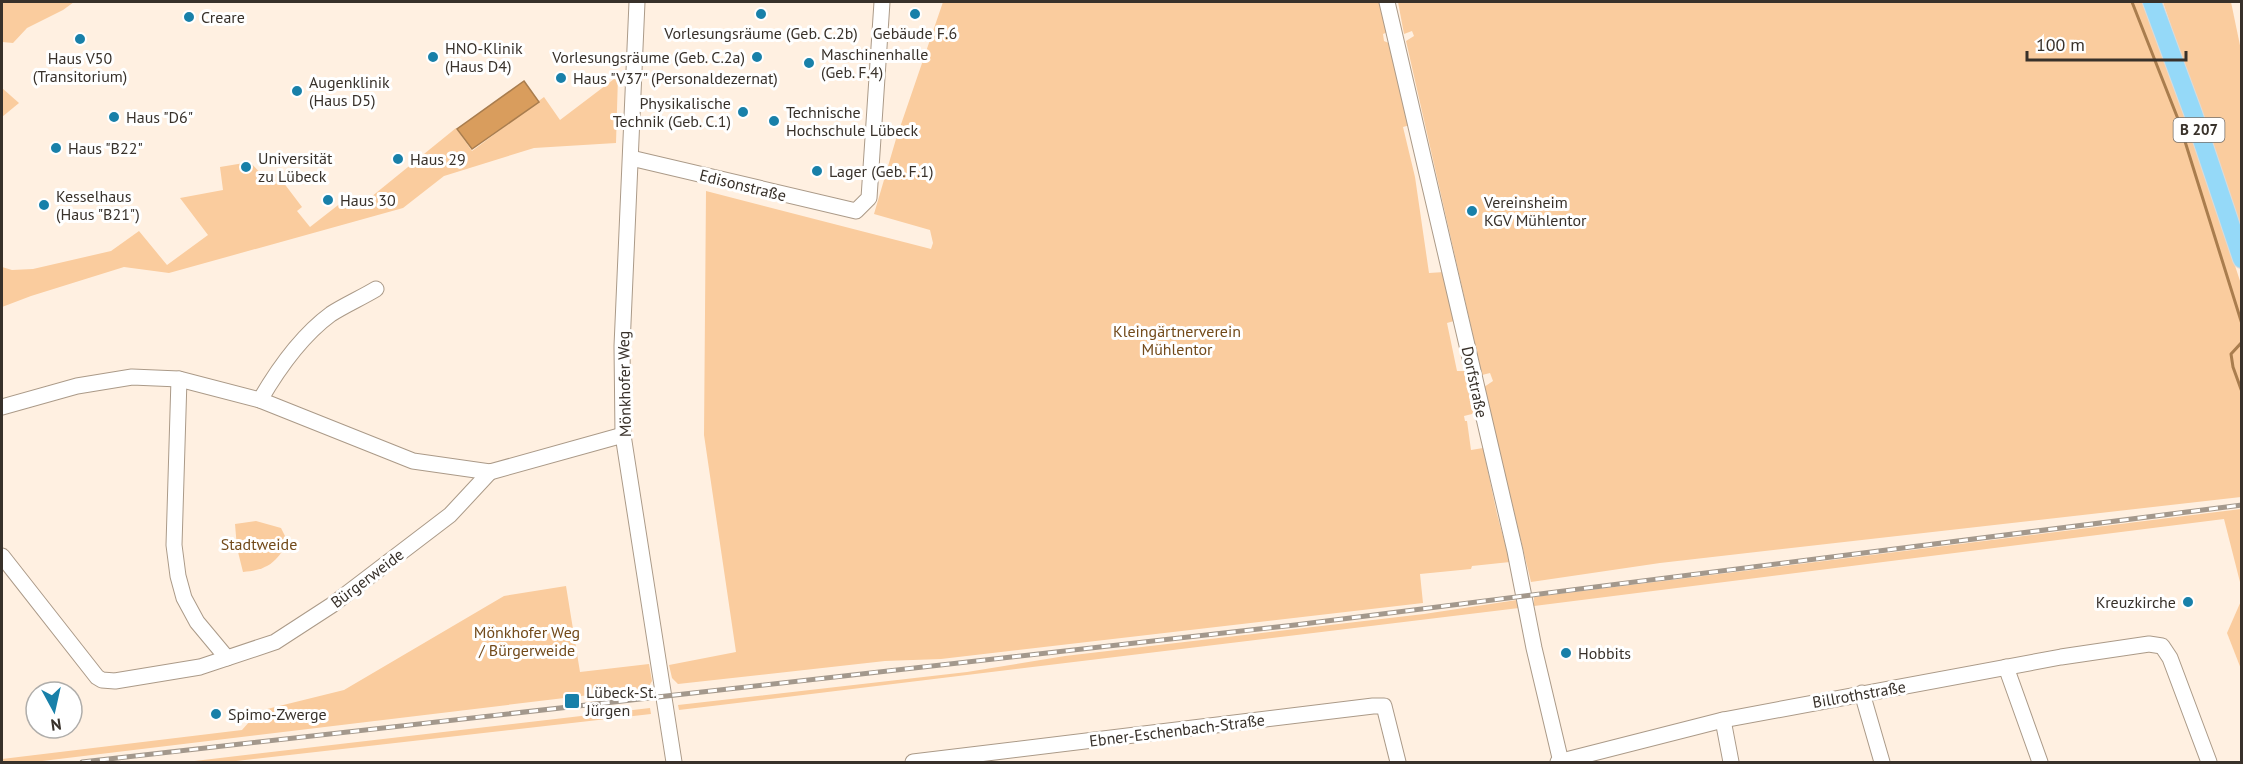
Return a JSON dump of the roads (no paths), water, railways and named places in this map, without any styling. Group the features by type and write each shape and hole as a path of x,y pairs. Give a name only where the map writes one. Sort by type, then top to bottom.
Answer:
{"main road":[{"name":"B 207","path":"2152,2 2193,112 2241,259"}],"street":[{"name":"Mönkhofer Weg","path":"637,2 622,346 623,435 674,762"},
{"name":"Edisonstraße","path":"631,158 856,211 869,198 882,2"},
{"name":"Dorfstraße","path":"1387,2 1515,551 1560,762"},
{"path":"260,400 289,355 322,323 331,315 376,289"},
{"path":"2,407 77,386 132,376 179,379 260,400 413,461 490,472 623,435"},
{"path":"179,379 174,535 178,576 184,598 197,622 227,658"},
{"name":"Bürgerweide","path":"2,556 97,677 107,681 200,667 275,642 332,605 450,515 490,472"},
{"name":"Billrothstraße","path":"1560,762 1723,720 1862,693 2150,644 2162,646 2170,658 2209,762"},
{"path":"2006,668 2040,762"},
{"path":"1862,693 1882,762"},
{"name":"Ebner-Eschenbach-Straße","path":"913,762 1012,757 1373,706 1384,706 1398,762"},
{"path":"1723,720 1731,762"}],"waterway":[{"path":"2132,2 2178,119 2242,324"},
{"path":"2242,342 2231,354 2242,392"}],"railway":[{"path":"82,762 1295,625 2242,505"}],"place":[{"name":"Vorlesungsräume (Geb. C.2b)","path":"761,14"},
{"name":"Gebäude F.6","path":"915,14"},
{"name":"Creare","path":"189,17"},
{"name":"Haus V50 (Transitorium)","path":"80,39"},
{"name":"HNO-Klinik (Haus D4)","path":"433,57"},
{"name":"Vorlesungsräume (Geb. C.2a)","path":"757,57"},
{"name":"Maschinenhalle (Geb. F.4)","path":"809,63"},
{"name":"Haus \"V37\" (Personaldezernat)","path":"561,78"},
{"name":"Augenklinik (Haus D5)","path":"297,91"},
{"name":"Physikalische Technik (Geb. C.1)","path":"743,112"},
{"name":"Haus \"D6\"","path":"114,117"},
{"name":"Technische Hochschule Lübeck","path":"774,121"},
{"name":"Haus \"B22\"","path":"56,148"},
{"name":"Haus 29","path":"398,159"},
{"name":"Universität zu Lübeck","path":"246,167"},
{"name":"Lager (Geb. F.1)","path":"817,171"},
{"name":"Haus 30","path":"328,200"},
{"name":"Kesselhaus (Haus \"B21\")","path":"44,205"},
{"name":"Vereinsheim KGV Mühlentor","path":"1472,211"},
{"name":"Kreuzkirche","path":"2188,602"},
{"name":"Hobbits","path":"1566,653"},
{"name":"Lübeck-St. Jürgen","path":"572,701"},
{"name":"Spimo-Zwerge","path":"216,714"}],"park label":[{"name":"Kleingärtnerverein Mühlentor","path":"1177,340"},
{"name":"Stadtweide","path":"259,544"},
{"name":"Mönkhofer Weg / Bürgerweide","path":"527,641"}]}
